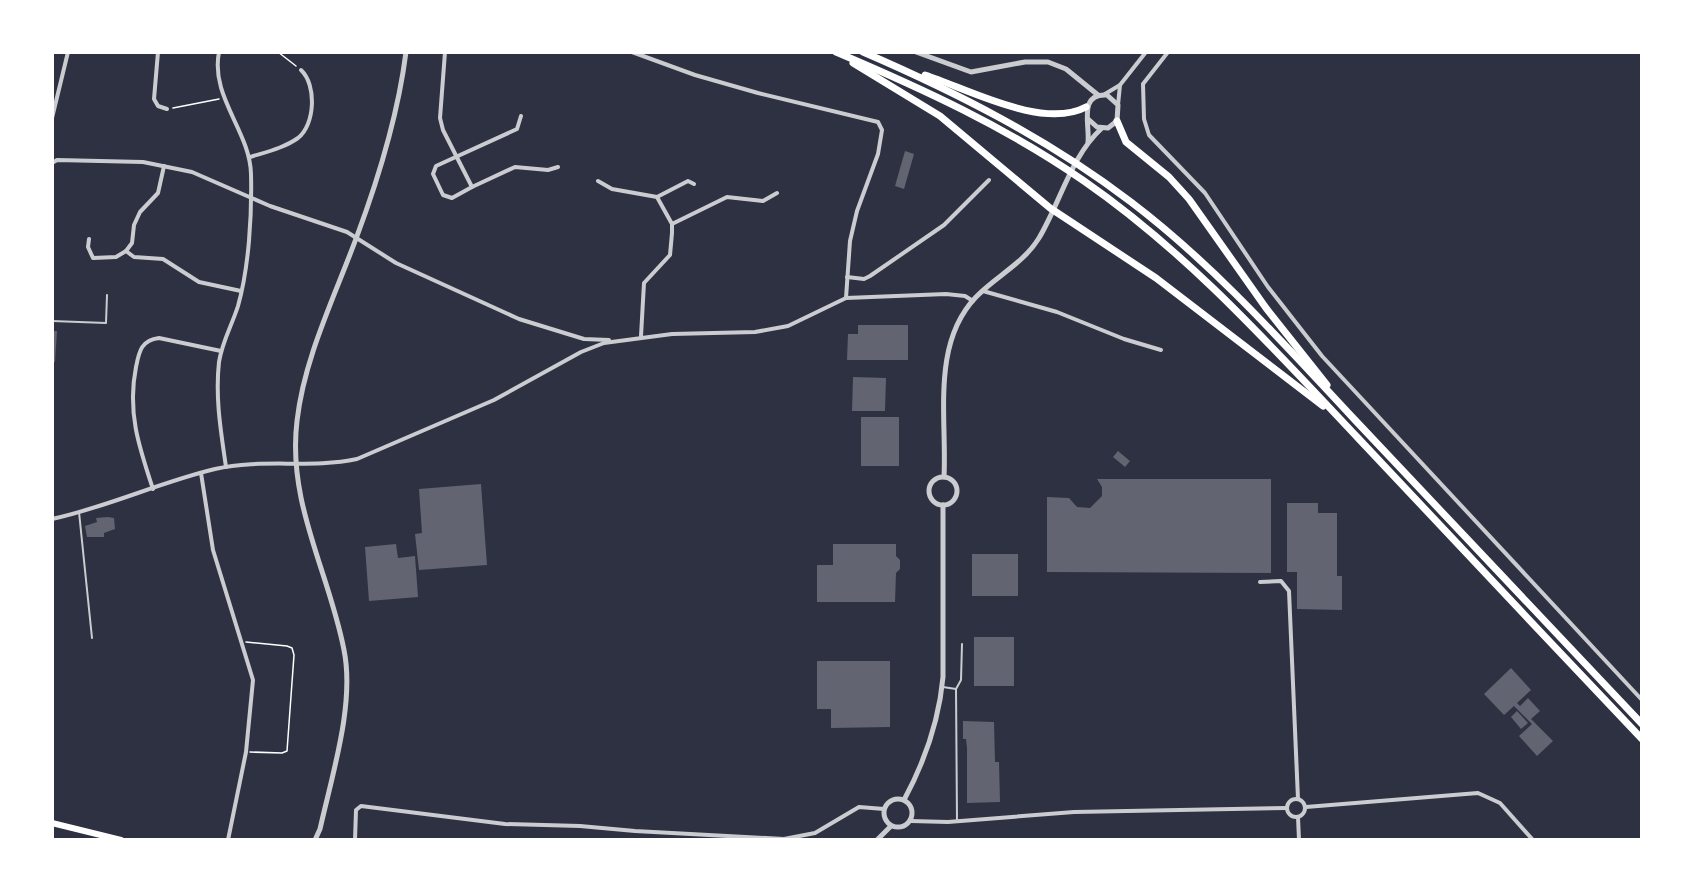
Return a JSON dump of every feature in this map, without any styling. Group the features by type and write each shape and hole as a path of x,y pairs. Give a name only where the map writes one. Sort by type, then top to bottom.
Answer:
{"highway":[{"path":"863,52 967,99 1018,127 1133,204 1228,287 1641,724"},
{"path":"838,53 940,116 1054,210 1151,274 1337,416"},
{"path":"838,53 923,89 986,121 1061,166 1105,196 1168,246 1208,282 1337,416 1641,739"},
{"path":"891,64 1021,108 1066,114 1088,104"},
{"path":"1117,121 1126,142 1169,177 1189,199 1266,308 1349,413"}],"main road":[{"path":"52,823 121,840"}],"street":[{"path":"52,118 68,52"},
{"path":"158,52 154,99 158,106 167,109"},
{"path":"219,52 218,74 224,97 240,129 250,157 252,198 241,291 221,351 218,406 226,467"},
{"path":"320,840 320,829 344,717 347,680 344,650 304,518 294,462 297,421 306,377 387,144 406,52"},
{"path":"445,52 440,118 443,130 472,187"},
{"path":"632,52 695,75 758,93 878,122 882,130 878,154 854,220 846,298"},
{"path":"916,52 971,72 1025,62 1048,62 1066,69 1100,95 1111,97 1118,105"},
{"path":"1088,104 1120,85 1146,52"},
{"path":"1168,52 1143,84 1144,119 1149,135 1205,193 1268,288 1322,356 1641,700"},
{"path":"250,157 290,143 304,132 313,95 310,80 301,70"},
{"path":"1083,83 1088,104 1088,142"},
{"path":"944,477 946,365 956,327 973,301 1026,256 1054,210 1088,142 1102,128 1117,121 1120,85"},
{"path":"521,116 518,129 436,166 433,174 443,195 452,198 515,167 548,170 558,167"},
{"path":"1088,120 1102,128"},
{"path":"52,163 57,160 143,162 192,172 252,198 356,237 396,264 499,310 584,339 615,340"},
{"path":"89,239 88,247 93,258 116,257 126,251 132,243 134,225 140,212 158,193 164,166"},
{"path":"847,277 864,279 870,276 935,231 989,180"},
{"path":"598,181 612,189 657,197 688,181 694,184"},
{"path":"672,224 727,197 763,201 777,193"},
{"path":"642,336 644,282 670,255 672,224 657,197"},
{"path":"126,251 134,257 163,259 199,282 241,291"},
{"path":"983,291 1057,312 1124,339 1161,350"},
{"path":"52,519 226,467 294,462 338,463 384,449 494,400 590,348 615,340 642,336 755,332 788,326 846,298 946,294 965,296 973,301"},
{"path":"153,489 140,454 132,417 132,387 141,347 150,340 159,338 221,351"},
{"path":"584,339 590,348"},
{"path":"201,473 213,550 254,687 246,752 228,840"},
{"path":"944,477 954,481 958,492 955,500 943,506 934,502 929,488 934,480 944,477"},
{"path":"904,800 920,769 932,736 942,687 943,506"},
{"path":"1260,582 1281,581 1289,591 1298,799 1306,807 1478,793 1500,803 1533,840"},
{"path":"1287,808 1292,800 1298,799"},
{"path":"911,821 912,809 904,800 893,800 884,809 884,817 891,826 904,827 911,821 957,821 1074,812 1287,808"},
{"path":"355,840 357,810 361,806 506,824 580,826 784,839 818,832 859,807 884,809"},
{"path":"1298,817 1304,813 1306,807"},
{"path":"1287,808 1290,814 1298,817"},
{"path":"1298,817 1299,840"},
{"path":"878,840 891,826"},
{"path":"315,840 320,829"}],"lane":[{"path":"52,321 106,323 107,295"},
{"path":"80,512 92,638"},
{"path":"957,821 956,690 961,680 962,644"},
{"path":"942,687 956,690"}],"path":[{"path":"278,52 301,70"},
{"path":"167,109 224,97"},
{"path":"241,641 287,646 292,648 294,655 287,751 246,752"}],"building":[{"path":"905,151 914,154 904,189 895,186"},
{"path":"858,325 908,325 908,360 847,360 848,334 858,334"},
{"path":"52,331 57,331 55,362 52,362"},
{"path":"853,377 886,378 885,411 852,411"},
{"path":"861,417 899,417 899,466 861,466"},
{"path":"1118,451 1130,461 1125,467 1113,457"},
{"path":"1097,479 1271,479 1271,573 1047,572 1047,497 1069,498 1077,507 1090,508 1102,496 1102,487"},
{"path":"481,484 487,565 419,570 415,534 422,533 419,489"},
{"path":"1287,503 1318,503 1318,513 1337,513 1337,576 1342,576 1342,610 1297,609 1297,572 1287,572"},
{"path":"96,518 114,518 115,529 104,533 104,537 87,537 85,526 97,522"},
{"path":"396,544 398,558 415,556 418,597 369,601 365,547"},
{"path":"833,544 896,544 896,556 900,560 900,569 896,573 895,602 817,602 817,565 833,565"},
{"path":"972,554 1018,554 1018,596 972,596"},
{"path":"974,637 1014,637 1014,686 974,686"},
{"path":"817,661 890,661 890,727 831,728 831,709 817,709"},
{"path":"1511,668 1531,690 1517,703 1520,706 1528,698 1540,711 1531,719 1553,741 1537,756 1519,736 1532,724 1514,706 1504,715 1484,694"},
{"path":"1517,711 1528,723 1521,729 1511,717"},
{"path":"963,721 994,722 995,762 999,762 1000,802 967,803 967,748 966,739 963,739"}]}
